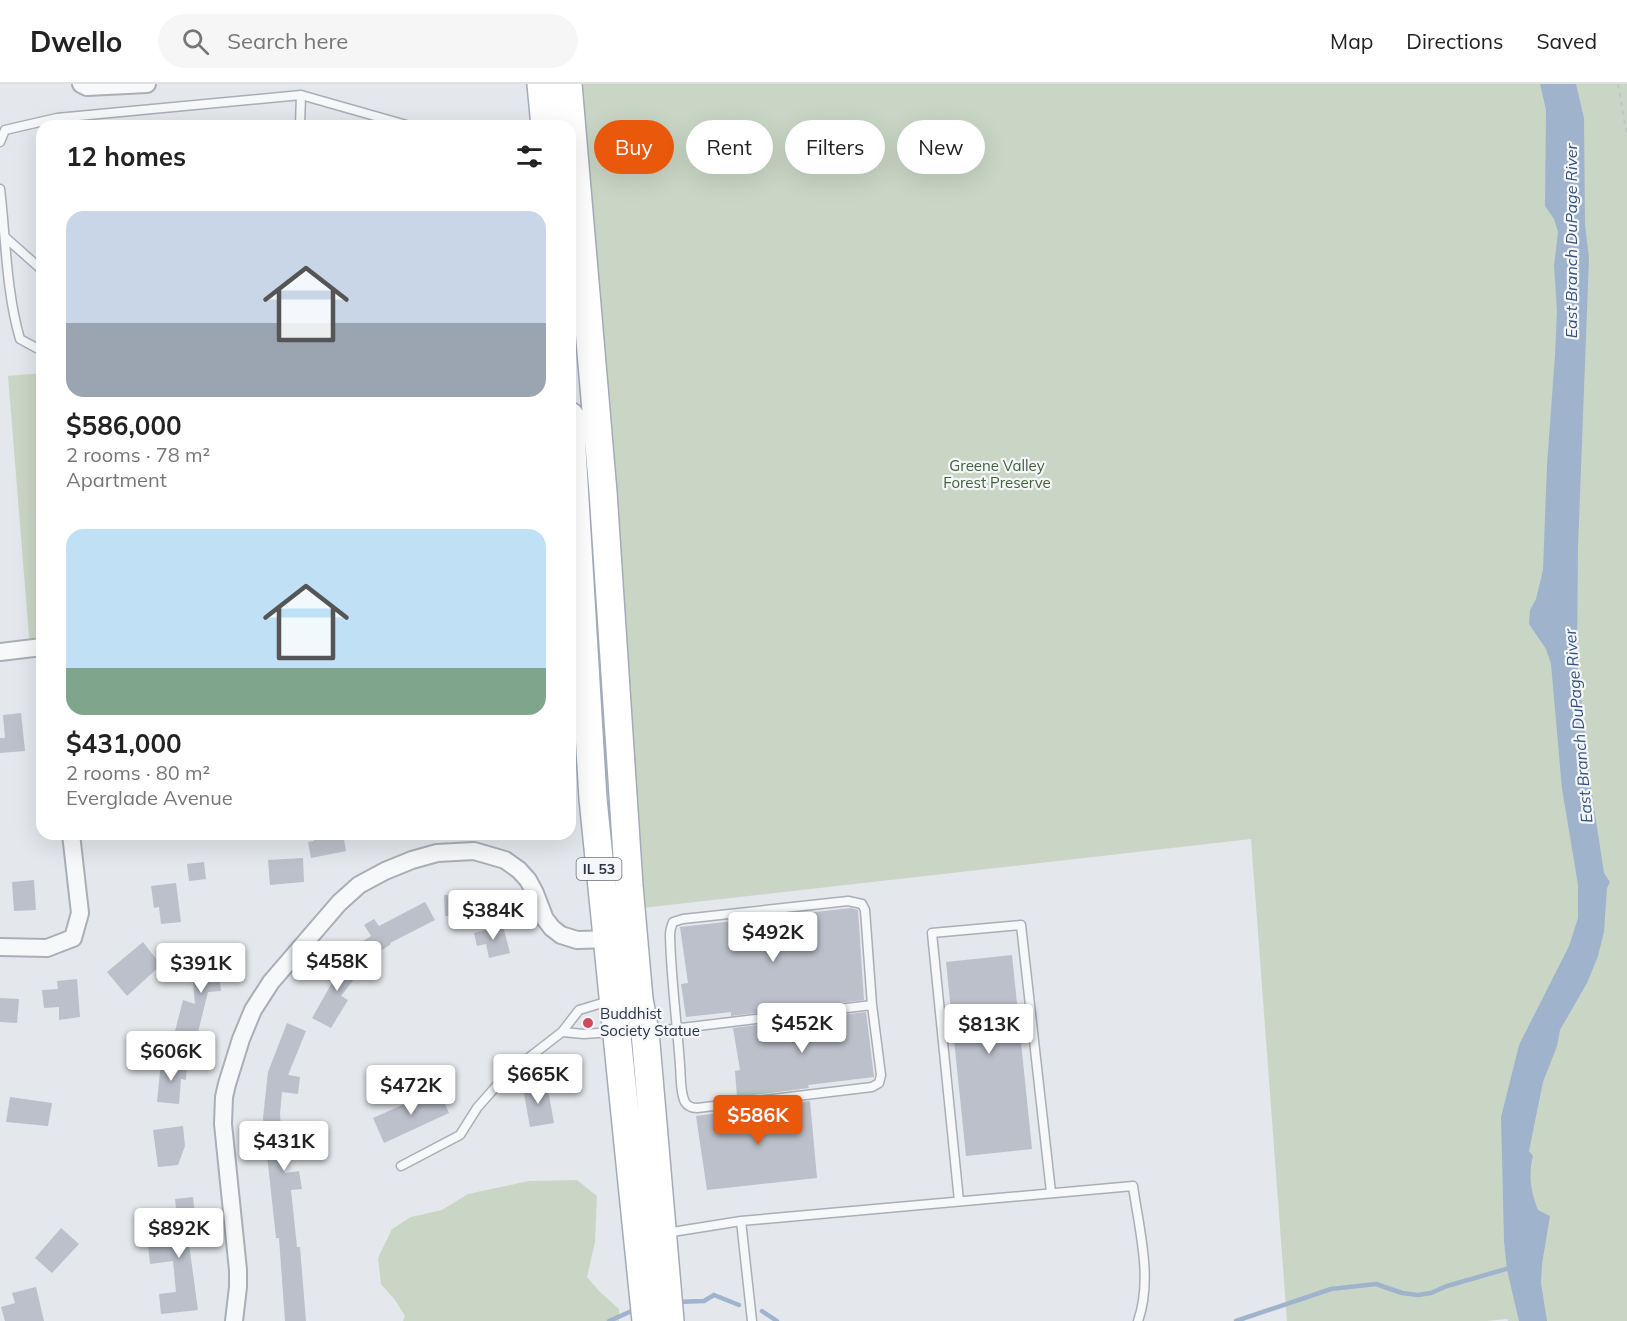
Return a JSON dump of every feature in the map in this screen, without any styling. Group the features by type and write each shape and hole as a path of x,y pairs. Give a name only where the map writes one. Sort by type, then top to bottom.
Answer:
{"main road":[{"path":"541,84 544,120"},
{"name":"IL 53","path":"568,84 571,120"},
{"name":"IL 53","path":"576,177 603,492 634,937 645,1032 670,1321"},
{"name":"IL 53","path":"576,516 593,799 646,1321"}],"street":[{"path":"81,84 87,87 147,84"},
{"path":"0,652 36,647"},
{"path":"0,947 47,948 73,938 80,913 72,840"},
{"path":"234,1321 238,1270 223,1124 227,1084 253,1010 271,982 339,903 360,885 412,860 437,853 474,851 505,860 519,870 535,892 545,919 561,935 577,940 634,937"}],"lane":[{"path":"300,120 301,95"},
{"path":"48,120 301,95 389,120"},
{"path":"0,142 6,130 36,123"},
{"path":"0,189 14,319 20,339 36,348"},
{"path":"6,238 36,265"},
{"path":"848,901 862,903 872,1005 881,1075 879,1083 872,1087 691,1108 684,1099 677,1028 670,933 673,922 848,901"},
{"path":"958,1201 932,933 1021,925 1051,1192"},
{"path":"401,1166 460,1135 477,1108 506,1076 562,1032 579,1010 612,1000"},
{"path":"645,1032 872,1005"},
{"path":"562,1032 584,1034 615,1032"},
{"path":"663,1234 741,1221 1132,1186 1143,1258 1144,1290 1138,1321"},
{"path":"741,1221 752,1321"}],"path":[{"path":"1618,84 1627,135"}],"green space":[{"name":"Greene Valley Forest Preserve","path":"571,84 1627,84 1627,1321 1508,1321 1507,1319 1487,1321 1287,1321 1251,839 642,908 576,142 576,120 574,120"},
{"path":"36,374 36,648 30,648 8,376"},
{"path":"577,1180 597,1196 595,1242 587,1277 619,1309 619,1321 403,1321 405,1316 381,1284 378,1258 392,1229 411,1217 442,1210 468,1194 529,1181"}],"water":[{"name":"East Branch DuPage River","path":"1540,84 1576,84 1584,118 1585,224 1589,258 1578,547 1577,659 1590,781 1604,873 1610,882 1607,888 1604,932 1598,956 1587,983 1560,1030 1557,1046 1543,1082 1529,1151 1533,1156 1532,1190 1538,1210 1550,1216 1541,1283 1547,1321 1519,1321 1507,1270 1504,1241 1501,1117 1519,1045 1569,946 1578,918 1578,885 1562,789 1551,664 1546,649 1529,624 1530,610 1536,599 1543,570 1557,311 1554,266 1558,232 1554,219 1545,206 1546,110"}],"building":[{"path":"21,713 25,751 0,753 0,738 5,738 3,715"},
{"path":"344,840 346,851 311,858 308,842"},
{"path":"303,858 304,882 270,885 268,860"},
{"path":"204,862 206,879 189,881 187,864"},
{"path":"34,880 36,910 14,911 12,882"},
{"path":"176,883 181,922 161,924 159,907 154,908 151,886"},
{"path":"477,893 478,914 445,916 444,895"},
{"path":"425,902 435,920 390,943 370,958 360,943 371,936 364,925 374,919 379,926"},
{"path":"851,908 858,910 864,1000 731,1016 731,1012 686,1017 681,984 688,983 680,927"},
{"path":"503,926 510,953 489,958 486,944 477,946 474,933"},
{"path":"143,942 161,965 127,996 107,972"},
{"path":"345,955 362,969 341,996 348,1000 331,1028 312,1018 333,981 328,977"},
{"path":"1012,955 1032,1149 966,1156 946,962"},
{"path":"231,957 232,972 219,973 221,991 208,992 196,1040 174,1035 183,1000 195,1004 191,961"},
{"path":"77,979 80,1017 59,1020 59,1007 44,1008 42,990 58,989 57,981"},
{"path":"0,998 19,999 17,1023 0,1022"},
{"path":"866,1012 874,1077 737,1097 735,1071 740,1070 733,1028"},
{"path":"287,1023 306,1031 288,1075 300,1077 298,1094 282,1092 280,1114 285,1173 299,1171 302,1189 291,1190 297,1247 300,1247 306,1321 285,1321 279,1238 276,1238 263,1118 268,1072"},
{"path":"161,1062 187,1065 186,1080 181,1079 179,1104 157,1102"},
{"path":"547,1084 554,1123 530,1127 523,1088"},
{"path":"438,1089 449,1113 384,1143 373,1118"},
{"path":"10,1097 52,1103 48,1126 6,1122"},
{"path":"810,1101 817,1178 707,1190 696,1116"},
{"path":"183,1126 185,1146 178,1165 158,1167 153,1130"},
{"path":"193,1197 198,1243 189,1244 198,1310 161,1314 159,1294 176,1292 173,1261 150,1264 148,1245 167,1243 166,1230 178,1228 175,1199"},
{"path":"61,1228 79,1244 52,1273 35,1258"},
{"path":"36,1287 44,1321 5,1321 1,1307 15,1303 12,1293"}],"waterway":[{"path":"1236,1321 1331,1289 1376,1284 1402,1293 1418,1295 1513,1267"},
{"path":"714,1295 739,1305"},
{"path":"676,1302 704,1301 714,1295"},
{"path":"609,1321 634,1310"},
{"path":"762,1311 777,1321"}],"place":[{"name":"Buddhist Society Statue","path":"588,1023"}]}
